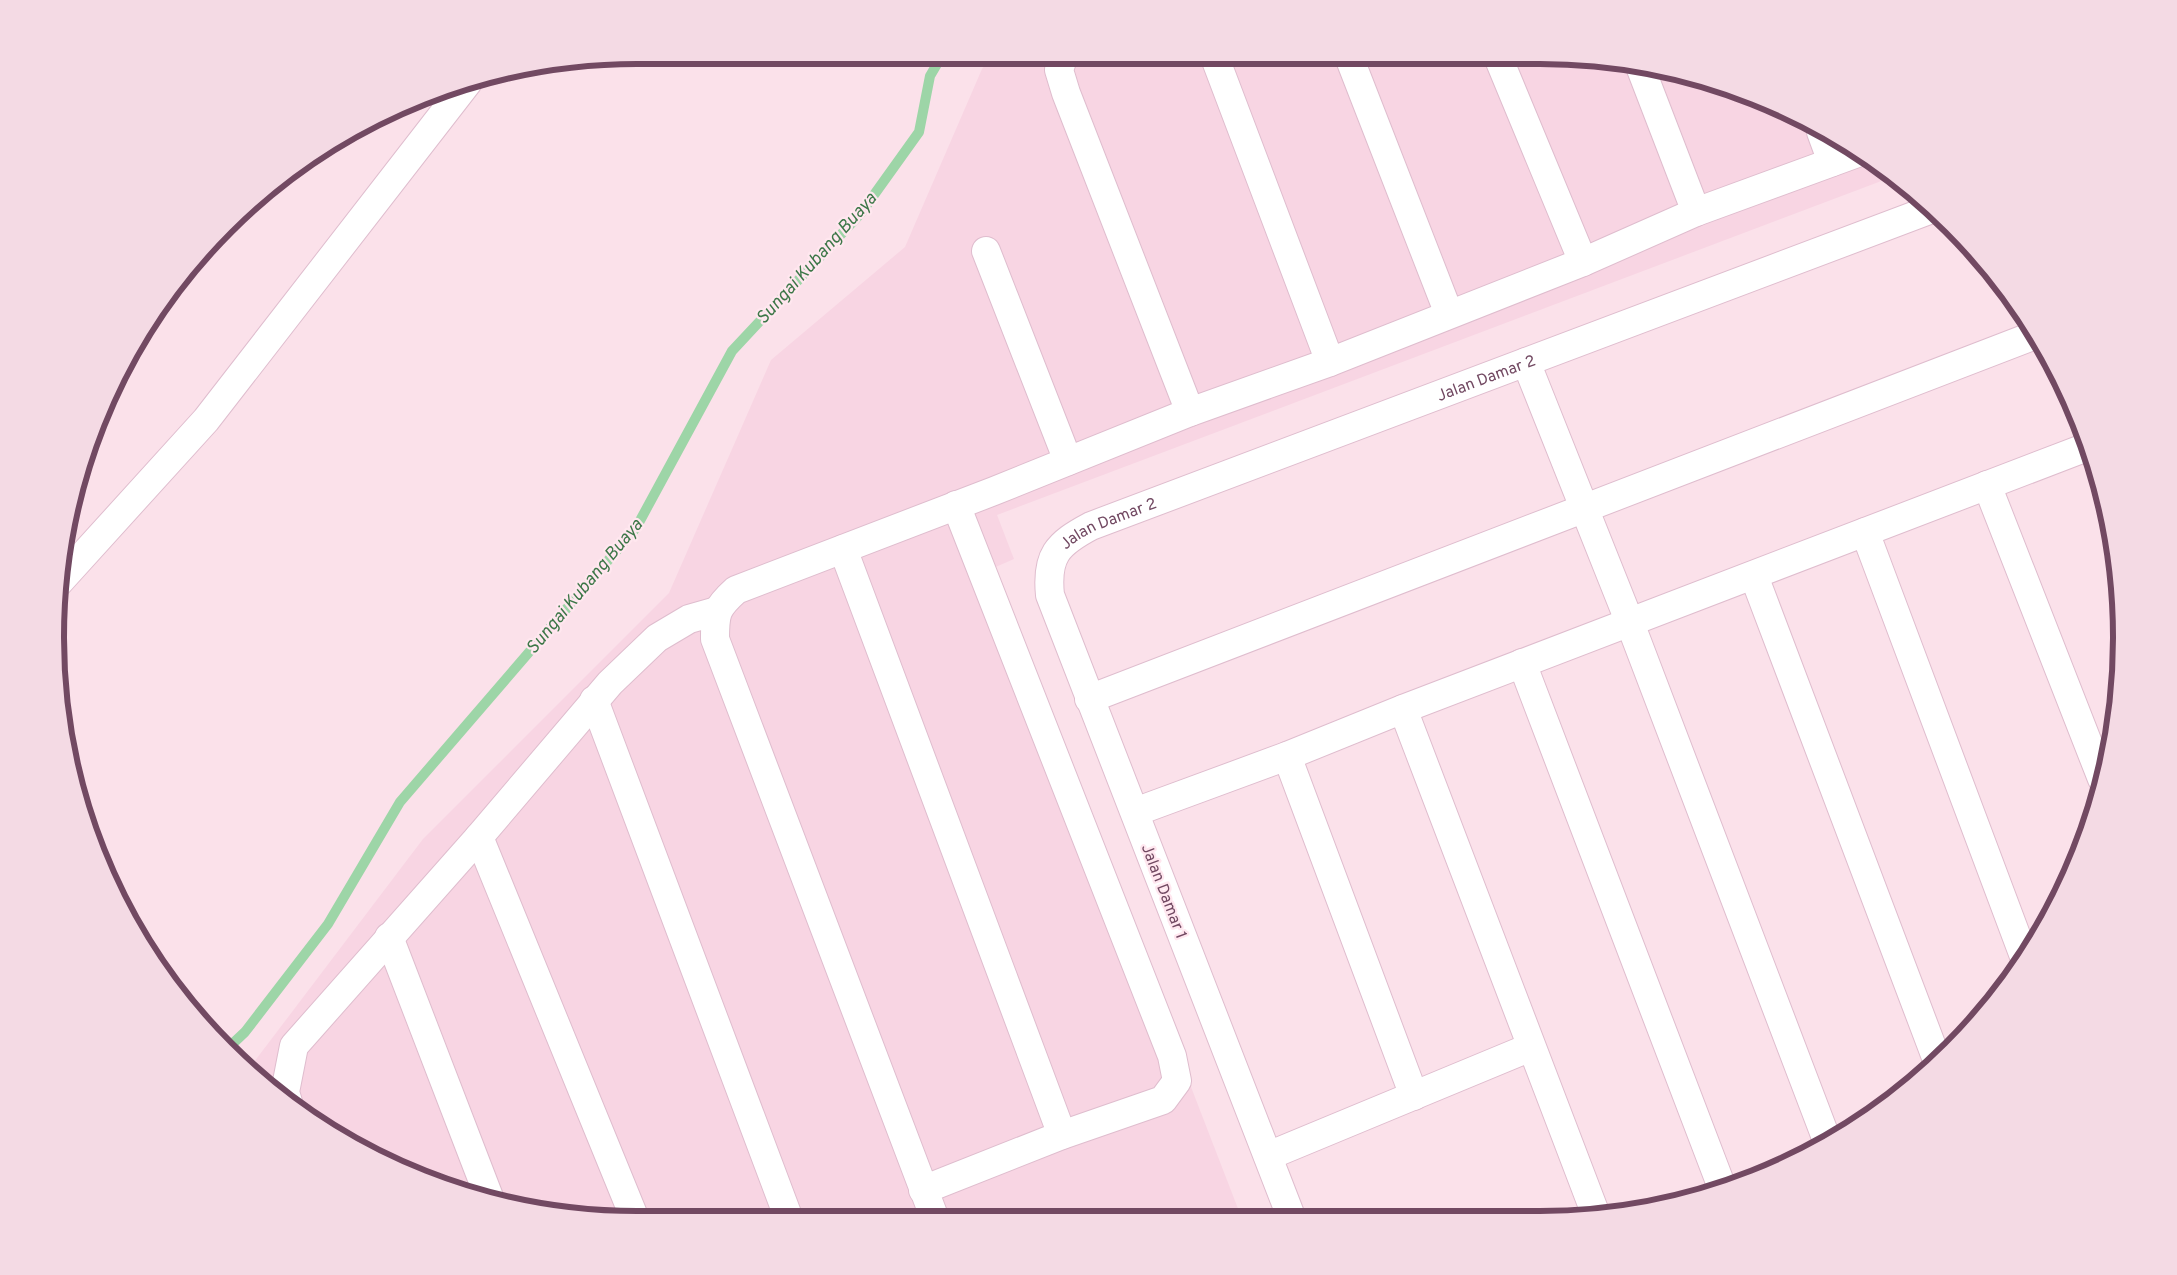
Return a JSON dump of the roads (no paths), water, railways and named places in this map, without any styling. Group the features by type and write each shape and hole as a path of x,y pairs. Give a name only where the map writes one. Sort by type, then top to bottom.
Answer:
{"street":[{"path":"1061,64 1059,70 1066,93 1190,412"},
{"path":"1217,64 1330,362"},
{"path":"1352,64 1449,314"},
{"path":"1501,64 1583,262"},
{"path":"1644,74 1696,212"},
{"path":"68,572 206,420 460,92"},
{"path":"1823,139 1832,162"},
{"path":"285,1091 294,1046 479,837 594,700 657,638 689,619 717,611 736,590 1190,412 1330,362 1583,262 1696,212 1850,155"},
{"name":"Jalan Damar 2","path":"1051,561 1060,547 1073,535 1091,526 1924,212"},
{"path":"986,251 1068,460"},
{"path":"1090,698 2028,338"},
{"path":"1526,362 1630,624 1825,1135"},
{"path":"1134,812 1286,756 1522,663 1630,624 2081,448"},
{"path":"1987,485 2098,768"},
{"path":"923,1190 1062,1135 1162,1100 1177,1081 1172,1056 956,505"},
{"path":"1865,532 2021,949"},
{"path":"843,549 1062,1135"},
{"name":"Jalan Damar 1","path":"1051,561 1048,580 1050,595 1289,1211"},
{"path":"1754,576 1934,1053"},
{"path":"717,611 715,639 932,1211"},
{"path":"1522,663 1720,1182"},
{"path":"594,700 786,1211"},
{"path":"1403,709 1530,1047 1593,1208"},
{"path":"1286,756 1414,1096"},
{"path":"479,837 632,1211"},
{"path":"389,937 487,1191"},
{"path":"1268,1156 1530,1047"}],"waterway":[{"name":"Sungai Kubang Buaya","path":"233,1044 245,1032 328,924 400,802 636,528 732,351 861,213 919,132 930,76 937,64"}]}
